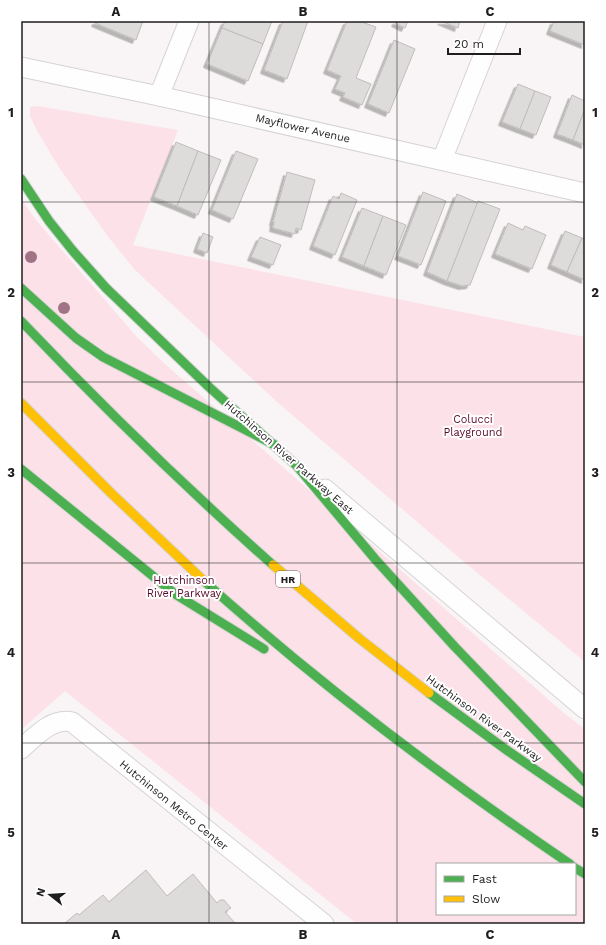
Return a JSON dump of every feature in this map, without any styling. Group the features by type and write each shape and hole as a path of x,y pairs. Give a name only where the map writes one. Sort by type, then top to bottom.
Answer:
{"main road":[{"name":"Hutchinson River Parkway East","path":"21,178 49,221 106,288 209,387 297,466"},
{"path":"21,288 76,338 96,353 275,445"},
{"name":"Hutchinson River Parkway","path":"21,320 114,418 240,537 304,593 369,647 508,752 585,804"},
{"path":"21,403 160,542 266,637 328,688 399,743 465,792 569,863"},
{"path":"297,466 375,559 449,641 585,782"},
{"path":"21,469 175,594 328,688"},
{"path":"576,869 585,874"}],"street":[{"path":"159,96 189,21"},
{"path":"442,160 497,21"},
{"name":"Mayflower Avenue","path":"21,67 159,96 585,193"},
{"name":"Hutchinson River Parkway East","path":"297,466 585,709"},
{"name":"Hutchinson Metro Center","path":"21,749 42,731 55,723 66,721 72,722 324,924"}],"green space":[{"name":"Colucci Playground","path":"38,106 178,130 133,245 585,337 585,662 457,556 277,402 135,270 109,238 60,169 36,129 30,116 30,107"},
{"name":"Hutchinson River Parkway","path":"21,199 36,220 137,337 164,363 565,714 585,729 585,924 357,924 65,691 23,728 21,725"}],"building":[{"path":"96,21 143,21 136,40 95,23"},
{"path":"225,21 272,21 263,44 222,28"},
{"path":"283,21 308,21 287,79 264,70"},
{"path":"347,21 359,21 376,27 356,78 371,84 362,105 343,97 345,93 335,89 341,76 327,70"},
{"path":"396,21 408,21 405,28 395,23"},
{"path":"441,21 460,21 458,28"},
{"path":"554,21 585,21 585,45 550,31"},
{"path":"222,28 263,44 248,81 207,64"},
{"path":"394,40 415,49 389,113 368,104"},
{"path":"518,84 535,91 520,129 502,122"},
{"path":"535,91 551,97 536,135 520,129"},
{"path":"572,95 585,101 585,109 573,140 557,134"},
{"path":"585,109 585,145 573,140"},
{"path":"176,142 198,151 177,206 154,197"},
{"path":"198,151 221,160 198,215 177,206"},
{"path":"236,151 258,159 233,219 212,210"},
{"path":"287,172 315,180 301,230 296,228 295,234 273,228 273,222"},
{"path":"423,192 446,201 421,265 398,256"},
{"path":"341,193 357,200 335,255 313,246 333,196 339,199"},
{"path":"457,194 478,203 447,281 427,272"},
{"path":"478,201 500,209 470,285 462,286 447,281"},
{"path":"362,208 383,216 364,266 342,257"},
{"path":"383,216 406,225 386,275 364,266"},
{"path":"508,223 523,230 525,226 546,235 532,269 495,254"},
{"path":"565,231 582,238 567,272 551,265"},
{"path":"203,233 213,237 207,253 197,249"},
{"path":"260,237 281,245 273,265 251,257"},
{"path":"582,238 585,239 585,280 567,272"},
{"path":"146,870 167,896 193,874 217,903 220,900 224,900 231,908 225,912 236,924 64,924 77,913 79,915 103,895 109,902"}],"traffic: fast":[{"path":"21,179 49,221 106,288 209,387 297,466"},
{"path":"21,288 76,338 103,357 275,445"},
{"path":"21,321 144,446 273,565"},
{"path":"297,466 375,559 455,647 585,782"},
{"path":"21,469 175,594 264,649"},
{"path":"204,581 247,619 382,728 475,798 569,863"},
{"path":"429,693 508,751 585,804"},
{"path":"576,869 585,874"}],"traffic: slow":[{"path":"21,403 111,493 204,581"},
{"path":"273,565 360,639 429,693"}]}
